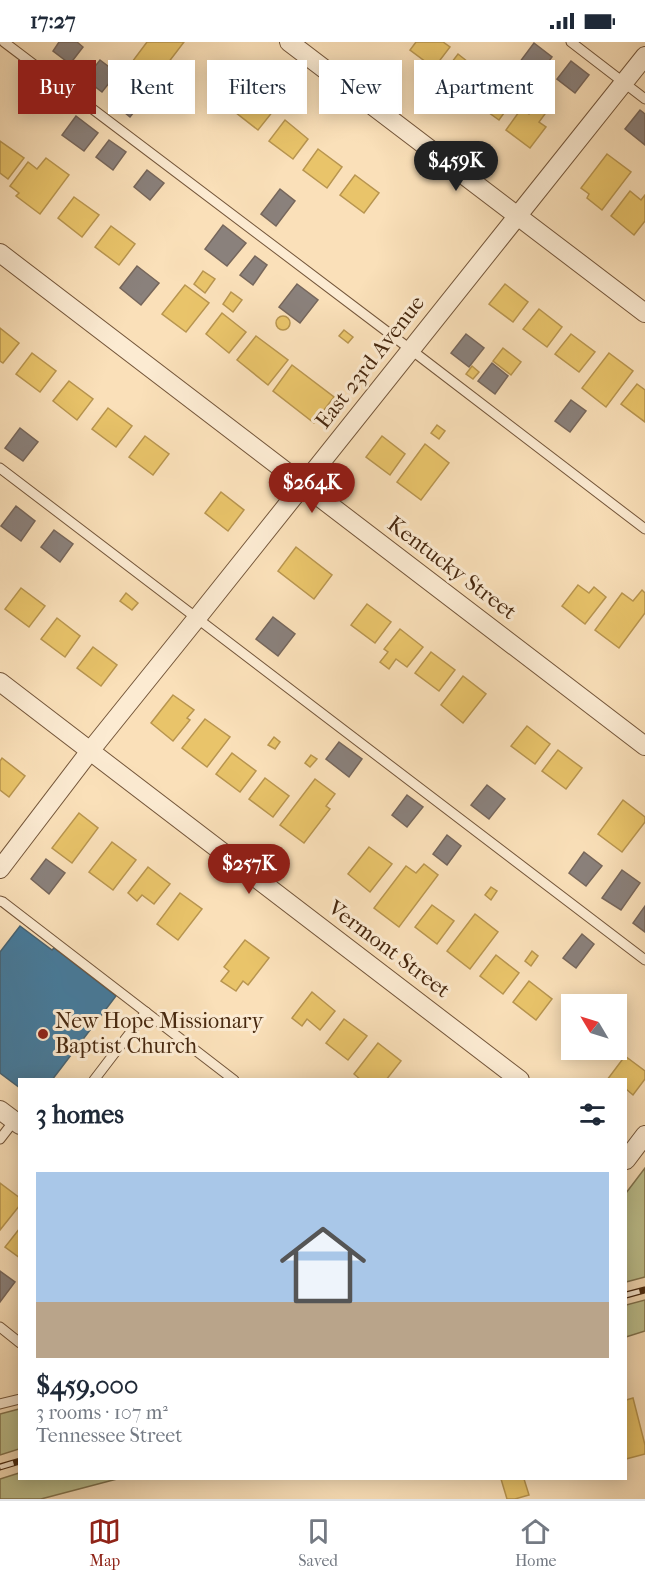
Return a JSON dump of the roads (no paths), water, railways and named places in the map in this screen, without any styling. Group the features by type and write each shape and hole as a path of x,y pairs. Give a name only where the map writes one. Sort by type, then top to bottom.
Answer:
{"street":[{"path":"289,42 645,313"},
{"name":"East 23rd Avenue","path":"0,869 90,751 645,56"},
{"name":"Kentucky Street","path":"0,253 645,746"},
{"name":"Vermont Street","path":"0,682 517,1078"},
{"path":"627,1159 645,1135"}],"lane":[{"path":"4,42 645,530"},
{"path":"571,42 645,99"},
{"path":"0,468 645,960"},
{"path":"0,902 3,902 231,1078"},
{"path":"96,1078 146,1012"},
{"path":"0,1139 11,1119"},
{"path":"0,1327 18,1341"},
{"path":"0,1404 18,1400"}],"railway":[{"path":"627,1295 645,1290"},
{"path":"0,1467 18,1462"}],"place":[{"name":"New Hope Missionary Baptist Church","path":"43,1034"}]}
